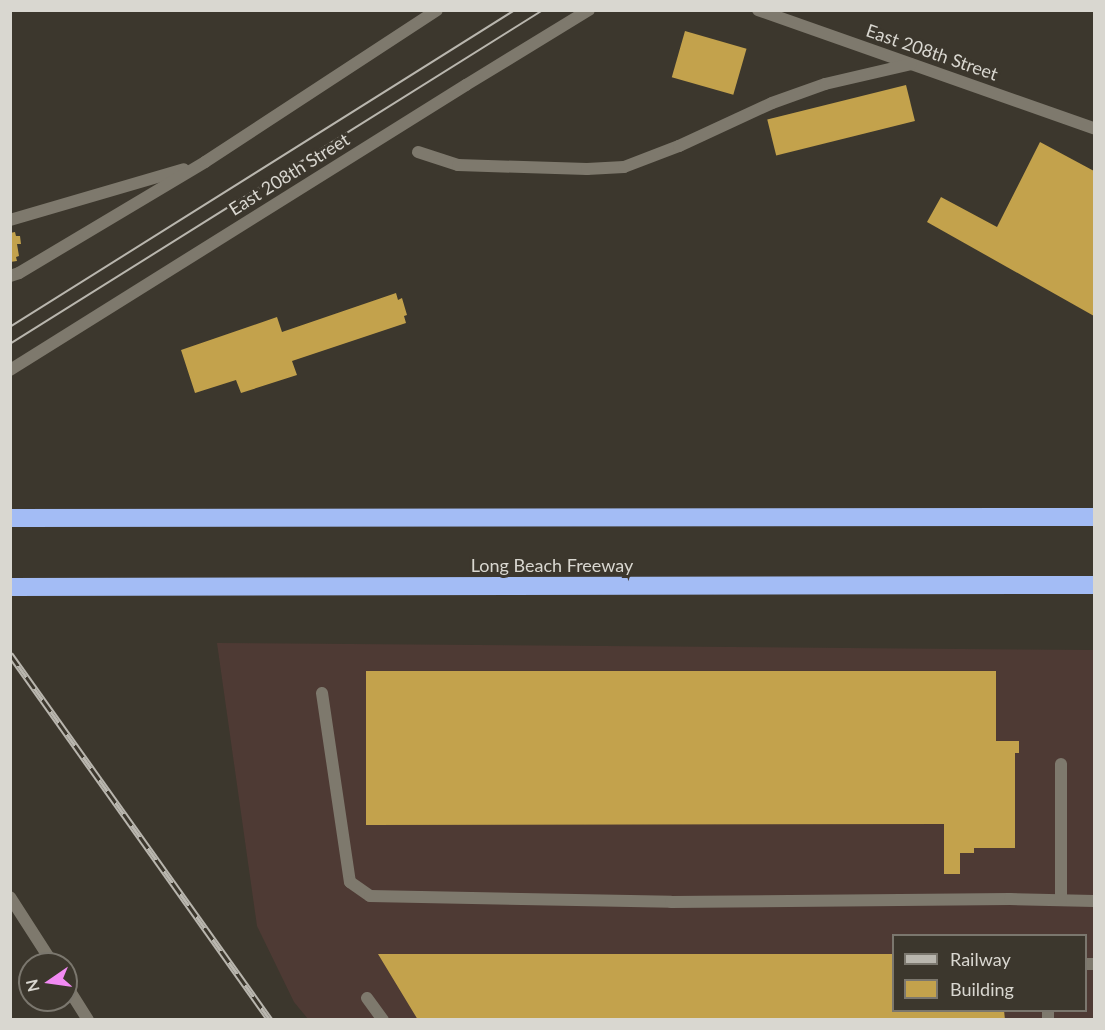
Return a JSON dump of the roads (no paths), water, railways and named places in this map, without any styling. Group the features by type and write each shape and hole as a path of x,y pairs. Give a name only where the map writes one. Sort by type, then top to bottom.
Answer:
{"highway":[{"path":"10,518 1095,517"},
{"name":"Long Beach Freeway","path":"10,587 1095,585"}],"lane":[{"path":"10,276 20,273 205,162 437,10"},
{"name":"East 208th Street","path":"10,370 589,10"},
{"name":"East 208th Street","path":"758,10 1095,128"},
{"path":"418,152 458,165 587,170 624,167 679,146 772,102 825,84 911,64"},
{"path":"10,220 205,162"},
{"path":"322,693 350,882 370,896 671,903 1095,901"},
{"path":"1061,764 1061,900"},
{"path":"10,897 45,952"},
{"path":"367,998 383,1020"},
{"path":"78,1004 88,1020"}],"tram line":[{"path":"10,327 515,10"},
{"path":"10,344 543,10"}],"railway":[{"path":"10,654 270,1020"}]}
